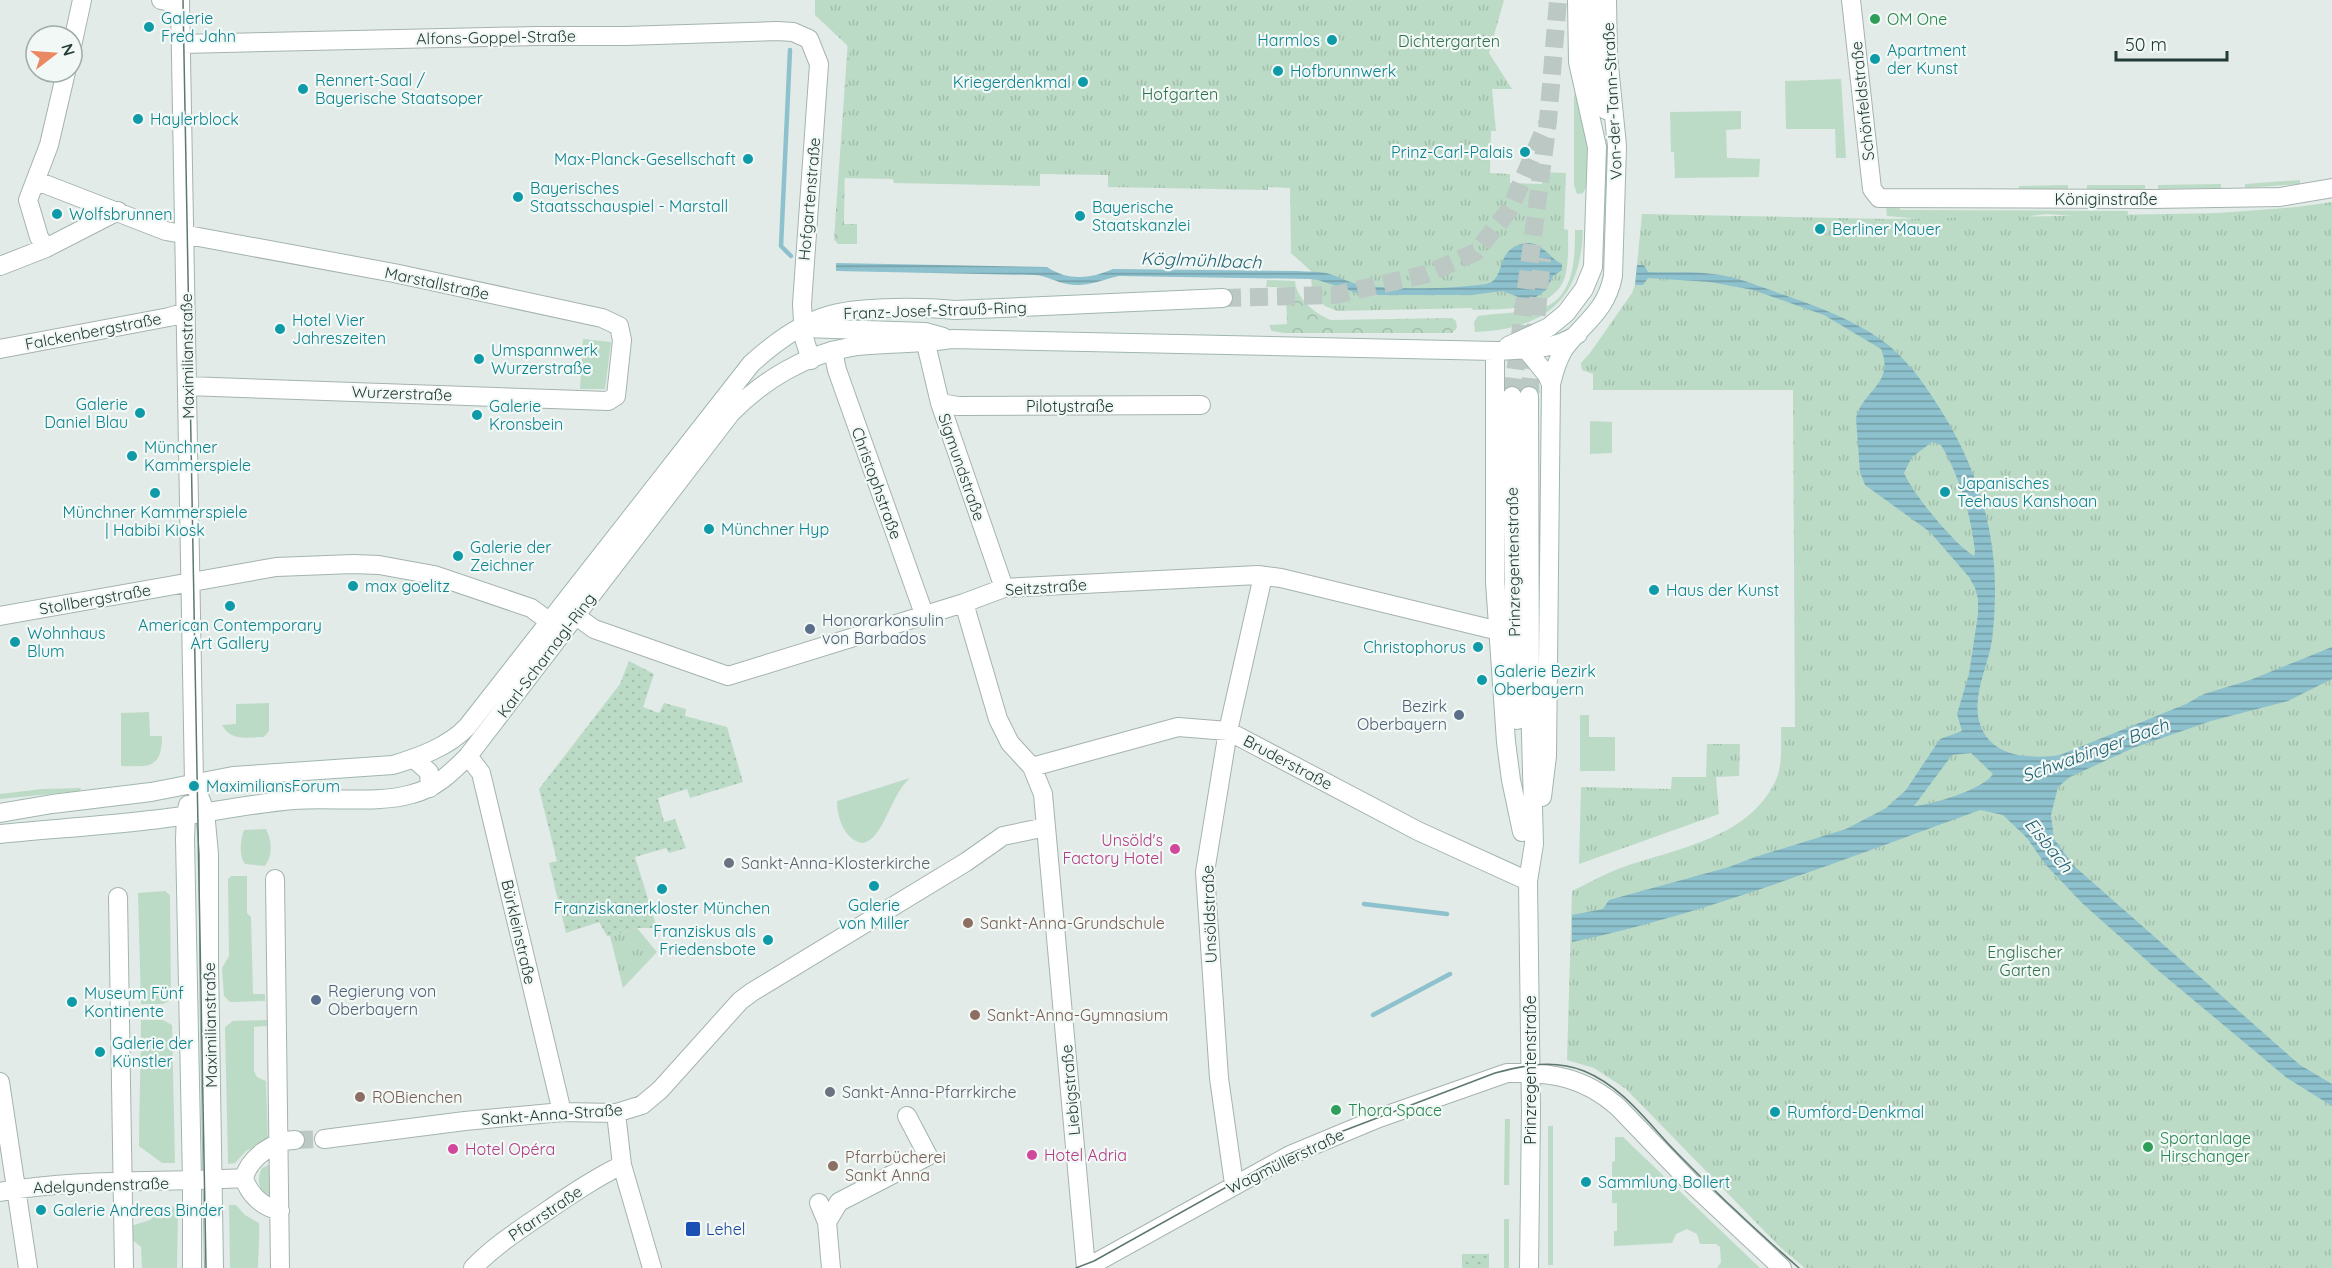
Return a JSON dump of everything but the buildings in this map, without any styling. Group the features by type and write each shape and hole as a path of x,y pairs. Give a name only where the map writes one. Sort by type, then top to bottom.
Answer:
{"street":[{"path":"77,24 82,0"},
{"path":"161,0 180,2"},
{"name":"Von-der-Tann-Straße","path":"1523,345 1573,306 1589,280 1594,260 1597,147 1577,54 1577,0"},
{"path":"1589,0 1592,62 1617,146"},
{"name":"Von-der-Tann-Straße","path":"1528,838 1547,756 1551,384 1560,356 1601,308 1611,286 1616,217 1617,146 1608,56 1607,0"},
{"name":"Schönfeldstraße","path":"1851,0 1872,189 1880,198"},
{"name":"Maximilianstraße","path":"180,2 194,783 186,814 202,1181 214,1268"},
{"name":"Alfons-Goppel-Straße","path":"181,44 778,31 793,32 809,39"},
{"name":"Hofgartenstraße","path":"809,39 819,64 803,274 802,328 811,360"},
{"path":"46,248 39,237 28,200 49,146 63,84"},
{"path":"37,181 166,231 184,235"},
{"name":"Königinstraße","path":"1880,198 2280,197 2332,188"},
{"path":"0,266 46,248 118,211"},
{"name":"Marstallstraße","path":"184,235 394,273 602,318 619,326 621,333 616,396"},
{"name":"Franz-Josef-Strauß-Ring","path":"802,328 833,314 848,312 935,308 955,310 1223,298"},
{"name":"Falckenbergstraße","path":"0,349 186,312"},
{"name":"Franz-Josef-Strauß-Ring","path":"802,328 925,332 952,339"},
{"name":"Karl-Scharnagl-Ring","path":"0,813 151,792 233,776 393,765 434,750 462,732 751,364 780,340 802,328"},
{"name":"Franz-Josef-Strauß-Ring","path":"833,351 870,345 926,344 952,339 1495,351 1523,345 1562,343 1578,334"},
{"name":"Sigmundstraße","path":"926,344 940,403 1004,588"},
{"path":"1523,345 1551,384"},
{"name":"Karl-Scharnagl-Ring","path":"0,834 152,820 297,800 387,798 409,795 430,788 468,756 731,414 762,385 833,351"},
{"name":"Christophstraße","path":"833,351 837,370 924,614"},
{"path":"1495,351 1495,582 1506,742 1511,780 1528,838"},
{"name":"Wurzerstraße","path":"187,386 608,400 616,396"},
{"name":"Prinzregentenstraße","path":"1521,396 1514,663 1529,876 1528,1268"},
{"name":"Pilotystraße","path":"940,403 958,406 1201,405"},
{"name":"Stollbergstraße","path":"0,616 276,567 315,564 379,566 434,575 531,608 550,622"},
{"name":"Seitzstraße","path":"576,616 594,629 728,676 963,603 1004,588 1263,576 1281,578 1499,632"},
{"name":"Unsöldstraße","path":"1234,1184 1219,1078 1205,872 1228,731 1263,576"},
{"path":"963,603 998,719 1010,743 1032,767"},
{"name":"Bruderstraße","path":"1032,767 1178,728 1228,731 1418,831 1529,876"},
{"name":"Bürkleinstraße","path":"468,756 481,772 562,1112"},
{"path":"414,759 429,772 430,788"},
{"name":"Liebigstraße","path":"1032,767 1045,805 1086,1268"},
{"name":"Maximilianstraße","path":"192,1268 202,1181 209,854 205,811 194,783"},
{"path":"46,830 41,819 52,804"},
{"name":"Sankt-Anna-Straße","path":"324,1139 465,1121 562,1112 616,1113 642,1105 660,1090 740,1001 752,992 966,862 1003,836 1046,827"},
{"path":"275,879 287,1142 280,1211 280,1268"},
{"path":"118,897 124,1268"},
{"name":"Wagmüllerstraße","path":"1086,1268 1234,1184 1315,1143 1507,1074 1530,1074 1581,1082 1609,1099 1700,1192 1782,1268"},
{"path":"0,1082 8,1190 28,1268"},
{"path":"616,1113 622,1165 652,1268"},
{"path":"827,1222 839,1202 928,1156 907,1116"},
{"path":"280,1211 267,1207 256,1199 248,1189 244,1178 245,1172 254,1160 287,1142"},
{"name":"Pfarrstraße","path":"473,1268 537,1218 603,1174 622,1165"},
{"path":"202,1181 244,1178"},
{"name":"Adelgundenstraße","path":"8,1190 71,1184 202,1181"},
{"path":"819,1203 827,1222 831,1268"}],"green space":[{"path":"815,0 1504,0 1489,53 1512,89 1492,89 1496,131 1491,131 1490,173 1510,174 1510,183 1542,184 1543,172 1566,173 1564,229 1568,230 1568,248 1565,277 1559,289 1550,297 1538,303 1512,308 1337,311 1325,306 1312,295 1311,271 1291,253 1290,188 1268,187 1268,190 1108,187 1108,175 1040,174 1040,186 894,183 893,179 842,178 850,48 815,15"},
{"path":"885,12 845,161 844,224 857,224 857,244 838,244 834,239 848,40"},
{"path":"1841,79 1846,158 1836,158 1835,129 1786,129 1785,81"},
{"path":"1574,95 1577,95 1583,118 1590,158 1587,182 1583,193 1577,194 1574,185"},
{"path":"1741,111 1741,129 1726,130 1727,158 1760,159 1759,177 1675,178 1674,152 1671,152 1670,112"},
{"path":"2300,180 2300,184 2245,188 2245,184"},
{"path":"2221,184 2221,188 2158,189 2158,185"},
{"path":"2068,185 2068,189 2019,189 2019,186"},
{"path":"2087,185 2145,185 2145,189 2087,189"},
{"name":"Englischer Garten","path":"2332,202 2332,1268 1805,1268 1780,1247 1626,1089 1594,1068 1567,1060 1572,891 1618,869 1706,840 1746,817 1762,802 1778,776 1781,727 1795,727 1793,390 1593,390 1593,374 1582,370 1581,363 1632,293 1635,285 1642,214 1888,219 2218,213"},
{"path":"1899,205 1900,210 2128,211 2127,220 2046,214 1969,223 1887,216 1886,206"},
{"path":"1575,230 1583,230 1581,255 1566,293 1554,306 1539,317 1521,325 1475,332 1474,322 1478,316 1535,310 1548,306 1558,299 1565,290 1573,267"},
{"path":"1267,280 1295,281 1307,305 1331,320 1452,318 1456,321 1457,328 1452,333 1285,333 1272,331 1269,325 1287,324 1286,287 1266,287"},
{"path":"583,339 611,342 605,389 580,389"},
{"path":"1504,383 1539,384 1540,393 1503,394"},
{"path":"1590,421 1612,422 1612,453 1590,454"},
{"path":"629,661 654,674 643,707 659,713 664,703 686,709 685,716 727,727 743,782 690,798 687,789 658,798 664,822 675,819 686,848 669,853 666,848 635,857 657,928 637,928 607,936 599,922 566,933 549,863 557,861 539,789 620,684"},
{"path":"269,703 269,731 264,737 235,736 222,725 236,724 236,704"},
{"path":"149,712 150,736 162,736 157,760 147,765 121,766 121,713"},
{"path":"1580,715 1589,715 1589,737 1615,737 1615,771 1580,771"},
{"path":"1707,744 1740,744 1739,776 1716,777 1719,814 1579,864 1581,787 1671,789 1672,777 1706,777"},
{"path":"910,778 897,795 876,834 863,843 851,838 840,821 837,801"},
{"path":"81,788 80,791 0,799 0,794 42,789"},
{"path":"266,829 271,848 268,862 265,866 245,864 241,848 244,830"},
{"path":"231,876 247,876 247,913 251,917 253,994 265,994 265,1001 230,1002 224,996 222,968 229,956 228,879"},
{"path":"165,891 170,895 171,1000 163,1004 141,1004 138,893"},
{"path":"637,928 657,952 623,988 610,936"},
{"path":"141,1020 163,1020 172,1025 175,1163 162,1163 139,1146"},
{"path":"267,1020 267,1026 254,1027 254,1071 257,1077 266,1081 268,1141 246,1151 235,1163 228,1164 225,1027 233,1021"},
{"path":"1505,1119 1510,1119 1509,1185 1504,1185"},
{"path":"1548,1126 1553,1126 1553,1265 1548,1265"},
{"path":"1615,1137 1623,1137 1760,1268 1717,1268 1721,1262 1720,1247 1716,1244 1700,1244 1697,1234 1687,1229 1676,1234 1672,1243 1614,1246 1614,1231 1617,1231 1617,1203 1612,1203 1612,1162 1615,1161"},
{"path":"271,1164 272,1197 265,1196 259,1182 262,1168"},
{"path":"229,1205 236,1205 245,1215 259,1223 258,1268 230,1268"},
{"path":"172,1206 178,1210 177,1268 142,1268 141,1247 130,1238 131,1226 150,1220 162,1208"},
{"path":"1504,1219 1509,1219 1509,1268 1504,1268"},
{"path":"1462,1254 1489,1254 1489,1268 1462,1268"}],"water":[{"path":"1529,243 1539,246 1562,264 1562,270 1553,276 1546,290 1533,299 1527,300 1502,291 1472,295 1363,295 1310,279 1119,276 1074,285 1035,275 836,271 836,263 1047,267 1063,275 1079,277 1096,275 1113,269 1298,271 1326,273 1357,284 1374,287 1441,288 1473,286 1493,281 1510,250 1517,245"},
{"path":"1637,265 1644,265 1648,272 1704,273 1747,282 1822,309 1863,328 1887,344 1917,374 1945,417 1969,463 1991,538 1995,609 1992,640 1979,693 1978,714 1985,735 2002,750 2025,756 2060,755 2186,704 2204,694 2250,680 2332,647 2332,679 2288,701 2211,721 2133,748 2070,777 2058,787 2051,815 2054,839 2073,865 2300,1065 2332,1084 2332,1106 2287,1078 2154,967 2083,904 2045,864 2027,838 2003,815 1980,810 1727,900 1676,916 1572,942 1572,915 1603,909 1609,900 1729,867 1846,829 1886,808 1906,790 1940,739 1962,731 1957,714 1969,674 1978,614 1978,599 1969,577 1930,532 1865,485 1860,472 1856,418 1884,371 1881,349 1824,315 1753,290 1710,282 1648,278 1643,285 1635,285","holes":["1932,442 1941,445 1959,483 1971,524 1974,556 1956,541 1935,518 1904,473 1912,457","1971,753 1993,774 1987,780 1957,795 1914,806 1952,755"]}],"waterway":[{"path":"790,50 781,246 791,256"},
{"path":"1364,904 1447,914"},
{"path":"1373,1015 1450,974"}],"tunnel":[{"path":"1512,396 1548,121 1558,0"},
{"path":"1223,298 1335,295 1427,274 1476,252 1510,209 1548,121"},
{"path":"1529,396 1542,258"},
{"path":"295,1140 324,1139"}],"tram line":[{"path":"183,0 206,1268"},
{"path":"1076,1268 1094,1261 1273,1161 1343,1131 1495,1073 1540,1064 1573,1067 1612,1087 1636,1108 1708,1184 1799,1268"}],"place":[{"name":"OM One","path":"1875,19"},
{"name":"Galerie Fred Jahn","path":"149,27"},
{"name":"Harmlos","path":"1332,40"},
{"name":"Apartment der Kunst","path":"1875,59"},
{"name":"Hofbrunnwerk","path":"1278,71"},
{"name":"Kriegerdenkmal","path":"1083,82"},
{"name":"Rennert-Saal / Bayerische Staatsoper","path":"303,89"},
{"name":"Haylerblock","path":"138,119"},
{"name":"Prinz-Carl-Palais","path":"1525,152"},
{"name":"Max-Planck-Gesellschaft","path":"748,159"},
{"name":"Bayerisches Staatsschauspiel - Marstall","path":"518,197"},
{"name":"Wolfsbrunnen","path":"57,214"},
{"name":"Bayerische Staatskanzlei","path":"1080,216"},
{"name":"Berliner Mauer","path":"1820,229"},
{"name":"Hotel Vier Jahreszeiten","path":"280,329"},
{"name":"Umspannwerk Wurzerstraße","path":"479,359"},
{"name":"Galerie Daniel Blau","path":"140,413"},
{"name":"Galerie Kronsbein","path":"477,415"},
{"name":"Münchner Kammerspiele","path":"132,456"},
{"name":"Japanisches Teehaus Kanshoan","path":"1945,492"},
{"name":"Münchner Kammerspiele | Habibi Kiosk","path":"155,493"},
{"name":"Münchner Hyp","path":"709,529"},
{"name":"Galerie der Zeichner","path":"458,556"},
{"name":"max goelitz","path":"353,586"},
{"name":"Haus der Kunst","path":"1654,590"},
{"name":"American Contemporary Art Gallery","path":"230,606"},
{"name":"Honorarkonsulin von Barbados","path":"810,629"},
{"name":"Wohnhaus Blum","path":"15,642"},
{"name":"Christophorus","path":"1478,647"},
{"name":"Galerie Bezirk Oberbayern","path":"1482,680"},
{"name":"Bezirk Oberbayern","path":"1459,715"},
{"name":"MaximiliansForum","path":"194,786"},
{"name":"Unsöld's Factory Hotel","path":"1175,849"},
{"name":"Sankt-Anna-Klosterkirche","path":"729,863"},
{"name":"Galerie von Miller","path":"874,886"},
{"name":"Franziskanerkloster München","path":"662,889"},
{"name":"Sankt-Anna-Grundschule","path":"968,923"},
{"name":"Franziskus als Friedensbote","path":"768,940"},
{"name":"Regierung von Oberbayern","path":"316,1000"},
{"name":"Museum Fünf Kontinente","path":"72,1002"},
{"name":"Sankt-Anna-Gymnasium","path":"975,1015"},
{"name":"Galerie der Künstler","path":"100,1052"},
{"name":"Sankt-Anna-Pfarrkirche","path":"830,1092"},
{"name":"ROBienchen","path":"360,1097"},
{"name":"Thora Space","path":"1336,1110"},
{"name":"Rumford-Denkmal","path":"1775,1112"},
{"name":"Sportanlage Hirschanger","path":"2148,1147"},
{"name":"Hotel Opéra","path":"453,1149"},
{"name":"Hotel Adria","path":"1032,1155"},
{"name":"Pfarrbücherei Sankt Anna","path":"833,1166"},
{"name":"Sammlung Bollert","path":"1586,1182"},
{"name":"Galerie Andreas Binder","path":"41,1210"},
{"name":"Lehel","path":"693,1229"}],"park label":[{"name":"Dichtergarten","path":"1449,41"},
{"name":"Hofgarten","path":"1180,94"}],"water label":[{"name":"Köglmühlbach","path":"1201,260"},
{"name":"Schwabinger Bach","path":"2095,750"},
{"name":"Eisbach","path":"2049,845"}]}
